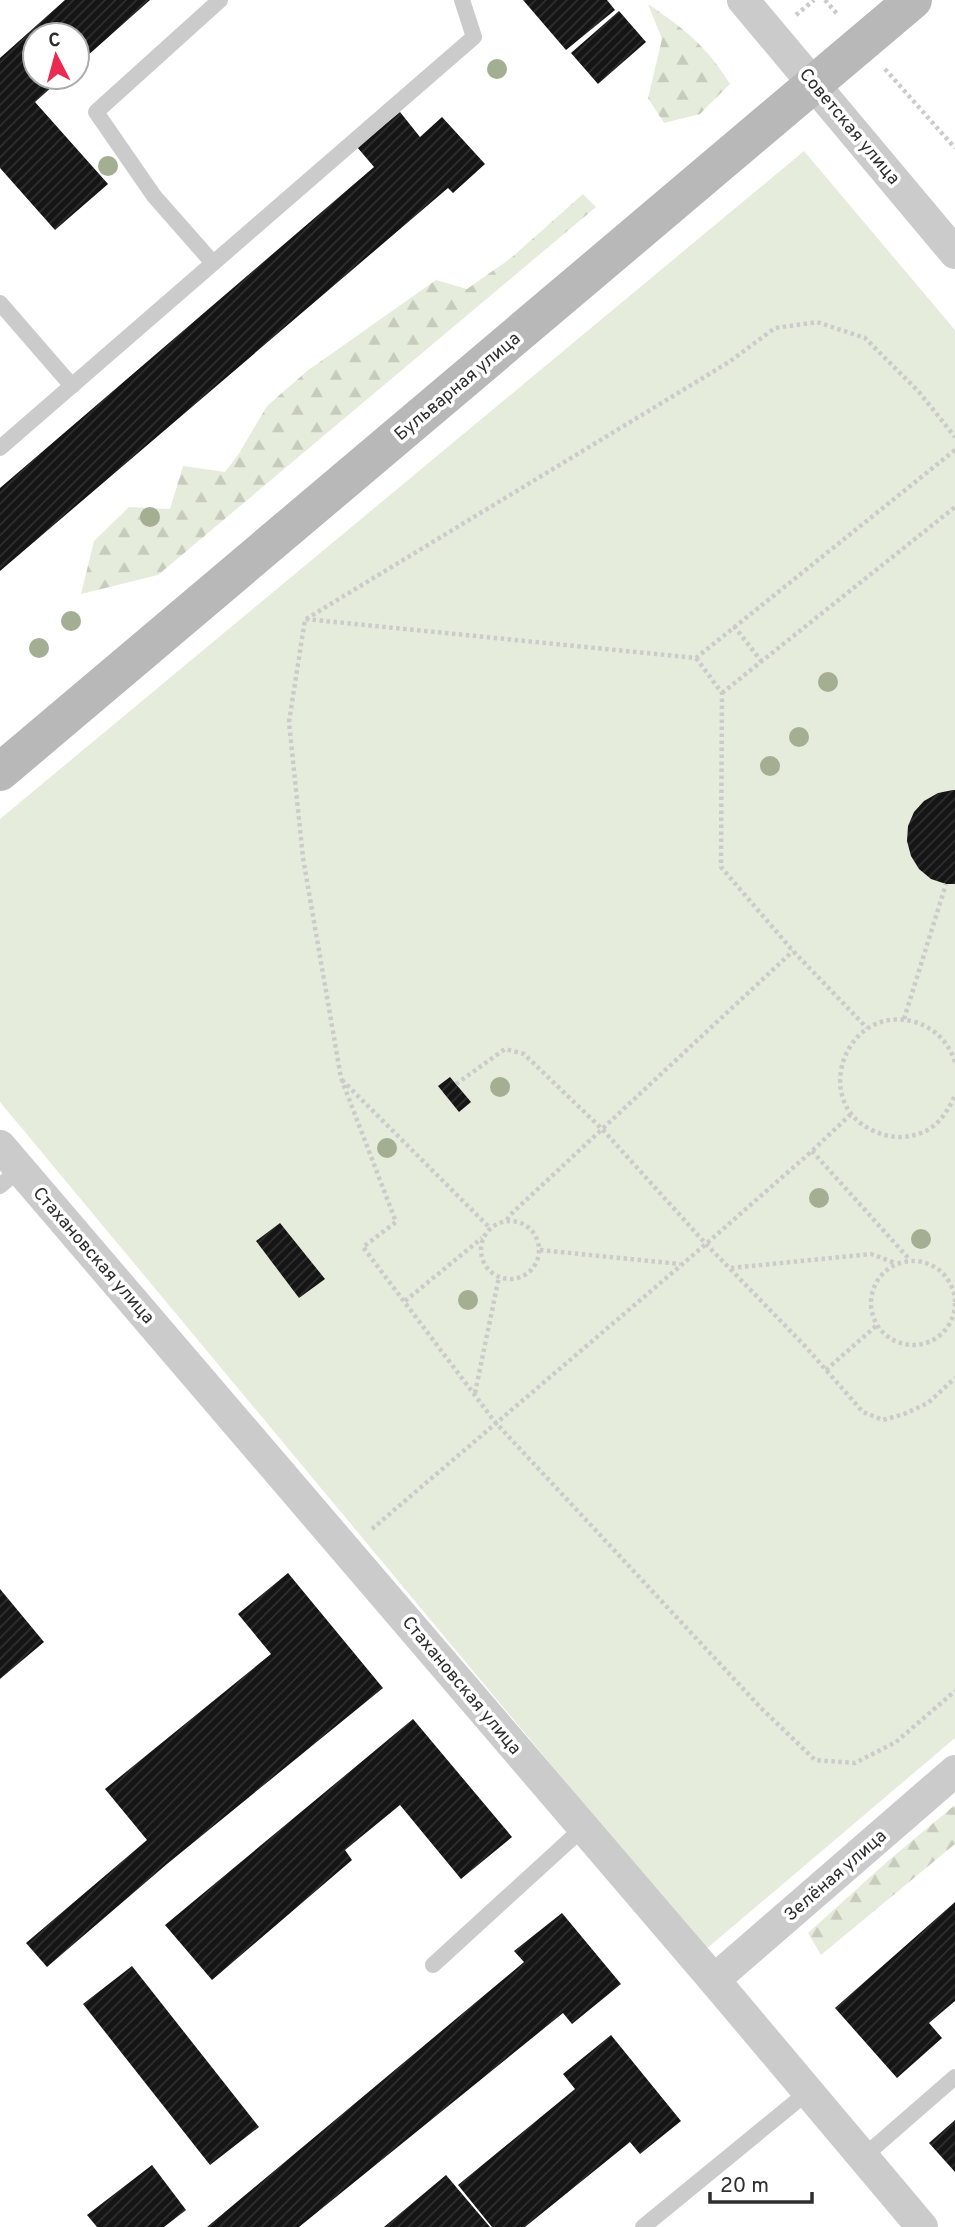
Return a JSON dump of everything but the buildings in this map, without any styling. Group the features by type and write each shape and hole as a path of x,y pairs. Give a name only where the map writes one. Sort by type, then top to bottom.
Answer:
{"main road":[{"name":"Бульварная улица","path":"0,772 913,0"}],"street":[{"name":"Советская улица","path":"743,0 955,253"},
{"name":"Стахановская улица","path":"7,1167 347,1550 922,2227"},
{"name":"Зелёная улица","path":"714,1980 955,1771"}],"lane":[{"path":"213,263 154,196 96,112 220,0"},
{"path":"0,448 474,37 462,0"},
{"path":"0,303 72,386"},
{"path":"432,1965 583,1828"},
{"path":"862,2158 955,2077"},
{"path":"643,2227 809,2091"}],"path":[{"path":"796,16 814,0"},
{"path":"825,0 955,148"},
{"path":"955,438 919,392 865,338 817,321 775,328 729,362 305,620 289,722 303,858 341,1078 396,1222 363,1247 495,1422 761,1708 814,1760 855,1763 896,1742 955,1691"},
{"path":"305,620 696,658 955,450"},
{"path":"722,693 955,507"},
{"path":"734,626 762,662"},
{"path":"696,658 722,693 721,867 793,951 867,1028"},
{"path":"905,1019 946,884"},
{"path":"507,1220 510,1214 793,951"},
{"path":"955,1062 940,1035 923,1024 905,1019 885,1021 867,1028 852,1041 843,1058 839,1077 842,1096 851,1114 866,1128 883,1135 903,1137 922,1133 939,1123 955,1095"},
{"path":"456,1084 505,1049 524,1055 603,1130 863,1412 883,1420 904,1415 928,1403 955,1378"},
{"path":"341,1078 489,1228"},
{"path":"950,1107 955,1112"},
{"path":"347,1550 706,1244 813,1151 851,1114"},
{"path":"813,1151 910,1260"},
{"path":"405,1301 483,1237 489,1228 507,1220 526,1225 538,1240 540,1250 534,1268 526,1275 508,1279 499,1277 484,1264 481,1255 483,1237"},
{"path":"540,1250 681,1265"},
{"path":"730,1268 871,1254 895,1264"},
{"path":"910,1260 924,1262 937,1268 947,1279 953,1291 954,1318 936,1338 910,1345 897,1342 877,1325 870,1298 883,1272 895,1264 910,1260"},
{"path":"475,1393 499,1277"},
{"path":"826,1370 877,1325"}],"green space":[{"path":"648,4 694,39 730,84 700,114 664,123 648,98 662,39"},
{"path":"804,151 955,330 955,1738 705,1950 0,1102 0,819"},
{"path":"583,194 596,207 158,575 81,594 94,541 129,507 170,509 183,466 225,472 267,406 307,371 436,280 467,289 511,258"},
{"path":"955,1805 955,1844 821,1955 808,1933"}]}
